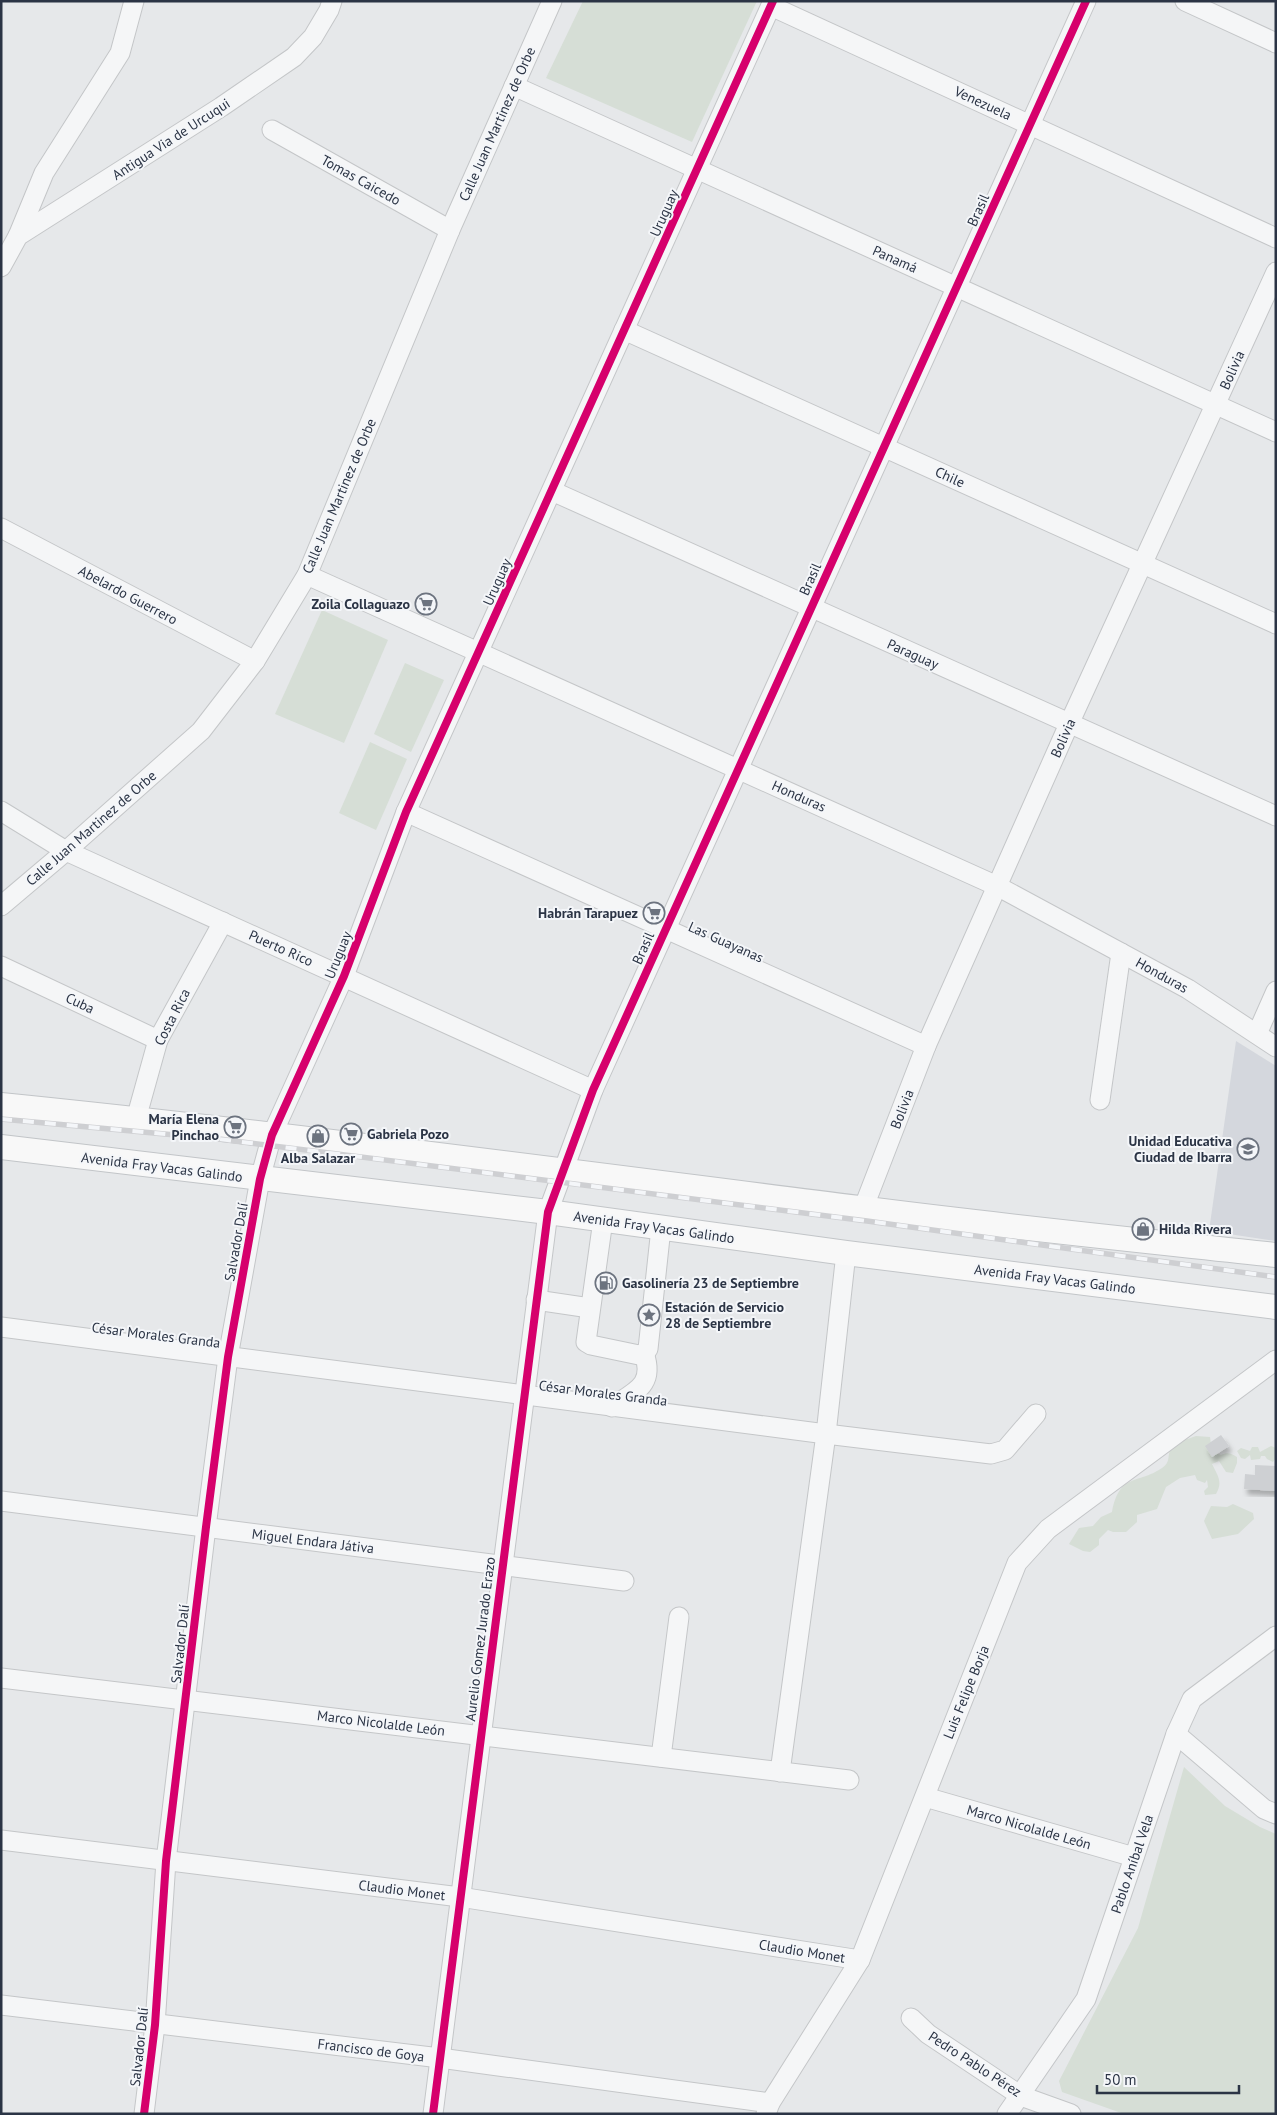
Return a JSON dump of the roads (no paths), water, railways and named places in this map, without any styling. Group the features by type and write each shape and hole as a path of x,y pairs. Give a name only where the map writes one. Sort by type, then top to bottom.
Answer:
{"main road":[{"path":"1,1105 136,1119 563,1170 863,1209 1276,1255"},
{"name":"Avenida Fray Vacas Galindo","path":"1,1147 548,1212 846,1253 1276,1306"}],"street":[{"path":"18,236 44,173 120,53 134,1"},
{"name":"Antigua Via de Urcuqui","path":"1,267 18,236 294,57 313,37 329,10 332,1"},
{"name":"Calle Juan Martinez de Orbe","path":"1,906 201,731 255,661 307,575 450,230 552,1"},
{"name":"Brasil","path":"563,1170 593,1090 1086,1"},
{"path":"1185,1 1276,43"},
{"name":"Venezuela","path":"772,4 1276,238"},
{"name":"Uruguay","path":"260,1179 272,1135 344,976 406,812 772,4"},
{"name":"Panamá","path":"514,86 1276,432"},
{"name":"Tomas Caicedo","path":"272,130 450,230"},
{"name":"Bolivia","path":"863,1209 926,1046 1069,724 1276,272"},
{"name":"Chile","path":"624,330 1276,624"},
{"name":"Paraguay","path":"552,491 1276,816"},
{"name":"Abelardo Guerrero","path":"1,528 255,661"},
{"name":"Honduras","path":"307,575 997,886 1188,989 1276,1047"},
{"name":"Puerto Rico","path":"1,810 66,851 593,1090"},
{"name":"Las Guayanas","path":"406,812 926,1046"},
{"name":"Costa Rica","path":"136,1119 158,1040 224,922"},
{"path":"1100,1100 1121,953"},
{"name":"Cuba","path":"1,966 158,1040"},
{"path":"1257,1034 1276,991"},
{"name":"Aurelio Gomez Jurado Erazo","path":"433,2114 548,1212 563,1170"},
{"name":"Salvador Dalí","path":"144,2114 155,2025 166,1861 206,1527 228,1357 260,1179"},
{"path":"602,1220 586,1342 591,1345 639,1355 648,1349 661,1228"},
{"path":"780,1772 826,1434 846,1253"},
{"path":"536,1300 590,1308"},
{"name":"César Morales Granda","path":"1,1327 612,1407 991,1454 1005,1450 1036,1414"},
{"path":"612,1407 637,1390 647,1378 648,1364 644,1353"},
{"name":"Luis Felipe Borja","path":"768,2108 860,1960 1017,1563 1048,1529 1276,1360"},
{"name":"Miguel Endara Játiva","path":"1,1501 624,1581"},
{"path":"661,1757 678,1617"},
{"name":"Pablo Aníbal Vela","path":"1007,2114 1086,1999 1176,1734 1192,1699 1276,1636"},
{"name":"Marco Nicolalde León","path":"1,1678 850,1780"},
{"path":"1176,1734 1264,1809 1276,1814"},
{"name":"Marco Nicolalde León","path":"925,1796 1134,1857"},
{"name":"Claudio Monet","path":"1,1840 460,1897 860,1960"},
{"name":"Francisco de Goya","path":"1,2005 440,2058 768,2108"},
{"name":"Pedro Pablo Pérez","path":"911,2018 928,2034 1021,2096 1071,2114"}],"railway":[{"path":"1,1119 219,1139 867,1221 1276,1277"}],"place":[{"name":"Zoila Collaguazo","path":"426,604"},
{"name":"Habrán Tarapuez","path":"654,913"},
{"name":"María Elena Pinchao","path":"235,1127"},
{"name":"Gabriela Pozo","path":"351,1134"},
{"name":"Alba Salazar","path":"318,1136"},
{"name":"Unidad Educativa Ciudad de Ibarra","path":"1248,1149"},
{"name":"Hilda Rivera","path":"1143,1229"},
{"name":"Gasolinería 23 de Septiembre","path":"606,1283"},
{"name":"Estación de Servicio 28 de Septiembre","path":"649,1315"}]}
